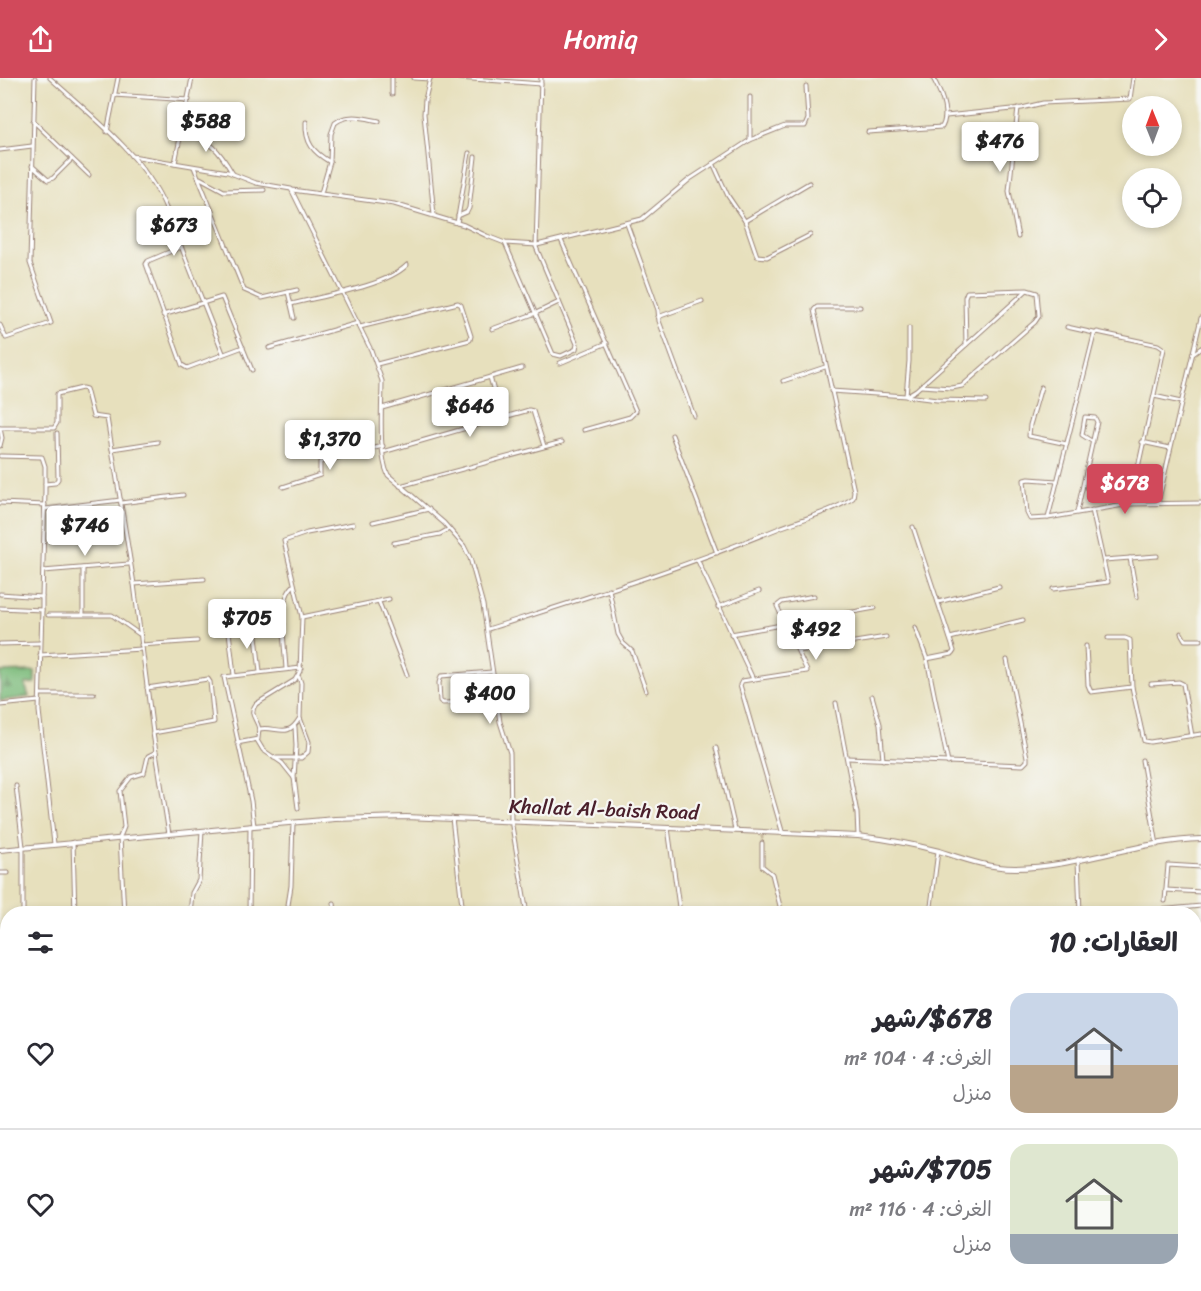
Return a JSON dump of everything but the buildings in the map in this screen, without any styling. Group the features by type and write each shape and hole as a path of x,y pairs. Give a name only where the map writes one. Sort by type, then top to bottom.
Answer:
{"street":[{"path":"0,325 6,338 51,324 30,263 35,78"},
{"path":"50,78 132,156 160,194 223,353"},
{"path":"107,132 118,78"},
{"path":"175,164 192,78"},
{"path":"392,78 392,94"},
{"path":"414,78 430,79 424,114 434,215"},
{"path":"459,78 541,84"},
{"path":"505,243 554,354 561,356 576,348 578,345 537,250 541,78"},
{"path":"868,132 940,128 944,125 946,116 933,78"},
{"path":"946,116 1043,103 1130,99 1133,78"},
{"path":"132,156 233,174 256,183 394,204 457,223 505,243 537,245 627,224 646,217 682,184 750,140 785,126 805,126 808,119 806,86"},
{"path":"114,95 189,100"},
{"path":"750,97 750,140"},
{"path":"1018,108 1009,191 1018,237"},
{"path":"321,193 330,162 331,134 335,123 343,118 355,117 379,121"},
{"path":"33,121 89,175"},
{"path":"306,122 306,137 312,150 330,162"},
{"path":"183,129 204,139 219,150 233,174"},
{"path":"0,150 32,146"},
{"path":"457,223 469,153"},
{"path":"458,216 467,212 469,208 475,157"},
{"path":"32,166 48,180 72,159"},
{"path":"713,163 728,196 745,221 756,254 760,257 767,256 810,235"},
{"path":"194,167 244,290 262,298 297,290"},
{"path":"198,177 224,191 264,190"},
{"path":"745,221 809,183"},
{"path":"291,189 377,364 382,381 383,452 388,476 429,509 464,546 470,558 488,629 496,701 512,764 511,820 526,906"},
{"path":"627,224 694,416"},
{"path":"561,240 636,411 630,417 584,430"},
{"path":"181,247 147,262 149,277 184,367 243,347"},
{"path":"291,304 343,292 388,277 407,265"},
{"path":"921,386 956,388 962,386 1035,322 1038,315 1038,296 1035,292 1027,290 967,292 965,297 966,345"},
{"path":"906,396 921,386 1027,290"},
{"path":"288,292 294,318"},
{"path":"163,315 220,297 224,298 252,370"},
{"path":"492,329 559,302"},
{"path":"658,317 702,302"},
{"path":"269,348 359,325 458,303 461,305 471,336 470,340 377,364"},
{"path":"488,629 698,561 853,498 854,491 825,367 814,308 860,307"},
{"path":"1158,503 1201,318"},
{"path":"1067,327 1100,332 1163,347 1130,504"},
{"path":"906,396 909,328"},
{"path":"1048,518 1095,333"},
{"path":"560,363 607,343"},
{"path":"1192,355 1201,348"},
{"path":"783,381 825,367"},
{"path":"382,408 522,369"},
{"path":"490,378 501,417"},
{"path":"1041,387 1029,436 1067,444"},
{"path":"0,446 2,438 0,428 54,428 57,423 57,394 85,388 93,416 107,418 134,584 139,634 169,834"},
{"path":"831,391 937,400 986,401"},
{"path":"1154,396 1181,402"},
{"path":"383,452 531,410 543,446"},
{"path":"1077,512 1093,442 1097,420 1085,417 1082,435 1093,442"},
{"path":"45,484 55,483 58,479 57,433"},
{"path":"672,435 717,553"},
{"path":"112,449 158,442"},
{"path":"400,486 562,442"},
{"path":"1142,442 1170,448"},
{"path":"283,487 320,475 320,462 383,446"},
{"path":"0,456 42,457 45,507 39,701 54,844"},
{"path":"1057,481 1024,480 1029,518 1048,518 1130,504 1201,503"},
{"path":"0,503 45,507 183,495"},
{"path":"373,522 429,509"},
{"path":"1053,589 1107,582 1108,577 1092,510"},
{"path":"294,778 282,764 263,750 257,740 259,729 252,714 256,705 298,677 301,668 302,617 284,541 307,533 353,524"},
{"path":"913,527 954,653 927,659"},
{"path":"394,543 440,534 449,530"},
{"path":"1104,560 1157,556"},
{"path":"1130,558 1137,597"},
{"path":"698,561 753,679"},
{"path":"44,572 129,564"},
{"path":"83,568 83,615"},
{"path":"134,584 204,579"},
{"path":"286,669 284,602 294,585"},
{"path":"938,602 999,586"},
{"path":"609,589 618,634 623,643 632,651 646,691"},
{"path":"718,607 759,591"},
{"path":"0,594 42,597"},
{"path":"782,831 740,685 742,681 806,672 807,668 778,608 779,603 814,596"},
{"path":"302,617 389,599"},
{"path":"379,602 407,675"},
{"path":"0,608 42,610"},
{"path":"732,634 875,608"},
{"path":"48,615 112,615 139,634"},
{"path":"950,638 1023,620"},
{"path":"234,675 228,634 231,631 284,624"},
{"path":"255,627 260,672"},
{"path":"915,627 927,659 948,763"},
{"path":"1181,633 1185,640 1201,640"},
{"path":"799,651 886,637"},
{"path":"1108,638 1130,640 1132,687 1144,741 1201,734"},
{"path":"40,655 197,641"},
{"path":"0,644 40,642"},
{"path":"1086,646 1088,688 1091,692 1132,687"},
{"path":"847,758 1020,766 1026,764 1028,757 1006,660"},
{"path":"249,906 251,801 224,679 226,676 301,668"},
{"path":"492,672 441,676 440,701 443,703 496,701"},
{"path":"274,758 304,757 309,747 300,718 301,687 298,677"},
{"path":"147,688 208,679 210,682 214,722 153,733"},
{"path":"1151,684 1179,682 1183,684 1192,736"},
{"path":"40,694 94,694"},
{"path":"872,696 880,724 883,760"},
{"path":"0,705 39,701"},
{"path":"836,703 857,813 858,836"},
{"path":"298,808 294,778 295,727 300,718"},
{"path":"259,729 286,731 295,727"},
{"path":"237,743 257,740"},
{"path":"716,748 735,830"},
{"path":"124,906 120,837 124,827 120,791 131,777 144,773 148,756 156,752"},
{"path":"1142,760 1156,845"},
{"path":"16,786 23,847 23,906"},
{"name":"Khallat Al-baish Road","path":"0,850 202,830 406,817 762,833 782,831 858,836 938,851 989,866 1013,868 1078,860 1201,839"},
{"path":"452,818 463,906"},
{"path":"288,905 291,886 293,823"},
{"path":"668,827 679,906"},
{"path":"191,906 192,892 199,880 202,830"},
{"path":"73,842 75,906"},
{"path":"762,843 762,866 772,874 780,906"},
{"path":"931,906 938,851"},
{"path":"1078,860 1080,906"},
{"path":"1165,902 1168,865 1201,867"},
{"path":"0,873 8,873"},
{"path":"1166,890 1201,892"}],"green space":[{"path":"35,671 35,683 25,684 29,697 0,701 0,672"}],"tunnel":[{"path":"762,835 762,843"}]}
